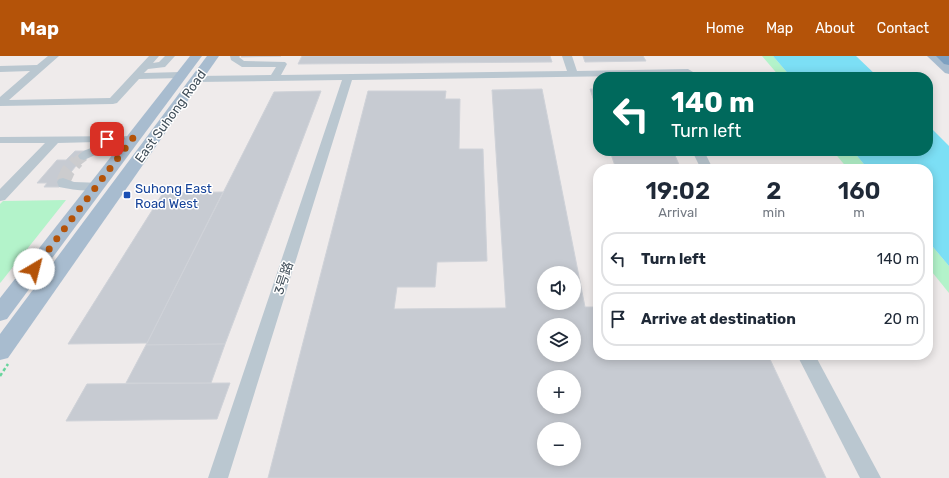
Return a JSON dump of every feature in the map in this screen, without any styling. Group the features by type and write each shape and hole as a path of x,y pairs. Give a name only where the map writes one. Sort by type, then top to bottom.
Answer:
{"highway":[{"path":"943,56 949,61"}],"main road":[{"name":"East Suhong Road","path":"0,313 196,56"},
{"name":"East Suhong Road","path":"0,351 213,56"},
{"path":"933,56 949,70"},
{"path":"0,317 21,322"},
{"path":"0,326 21,322"}],"lane":[{"path":"0,102 54,56"},
{"path":"0,102 113,101 154,56"},
{"path":"145,66 162,65 170,56"},
{"path":"235,56 234,58 242,64 282,64 274,79"},
{"path":"567,56 573,74"},
{"path":"0,69 40,68"},
{"path":"197,79 593,74"},
{"path":"136,76 181,75"},
{"name":"3号路","path":"218,478 348,77"},
{"path":"0,87 18,87"},
{"path":"0,140 55,140 130,143"},
{"path":"0,197 55,140"},
{"path":"84,156 107,148 130,143"},
{"path":"63,182 68,186 97,186"},
{"path":"809,360 871,478"}],"green space":[{"path":"762,56 773,56 787,72 776,72"},
{"path":"837,156 857,156 864,164 844,164"},
{"path":"66,200 0,283 0,204 3,201"},
{"path":"933,247 949,266 949,293 933,273"}],"water":[{"path":"773,56 856,56 873,72 787,72"},
{"path":"933,130 949,146 949,266 933,247 933,164 864,164 857,156 933,156"}],"building":[{"path":"242,56 281,56 241,57"},
{"path":"302,56 550,56 552,62 298,64"},
{"path":"583,56 643,56 646,61 585,62"},
{"path":"542,89 577,266 537,266 537,310 581,310 581,287 585,307 593,307 593,360 770,360 826,478 268,478 368,91 446,91 445,99 460,99 459,149 483,149 487,261 437,262 435,287 397,287 394,309 506,308 492,90"},
{"path":"590,89 593,89 593,98"},
{"path":"321,91 225,344 146,345 274,92"},
{"path":"75,151 88,151 59,187 44,187 47,183 37,183 57,160 66,160"},
{"path":"612,156 675,156 679,164 614,164"},
{"path":"223,192 147,343 68,344 163,193"},
{"path":"225,344 211,383 126,383 146,345"},
{"path":"230,383 217,419 66,421 87,384"}],"tunnel":[{"path":"76,162 84,156"},
{"path":"63,182 68,171 76,162"}],"place":[{"name":"Suhong East Road West","path":"127,195"}],"route":[{"path":"34,269 133,138 107,139"}]}
